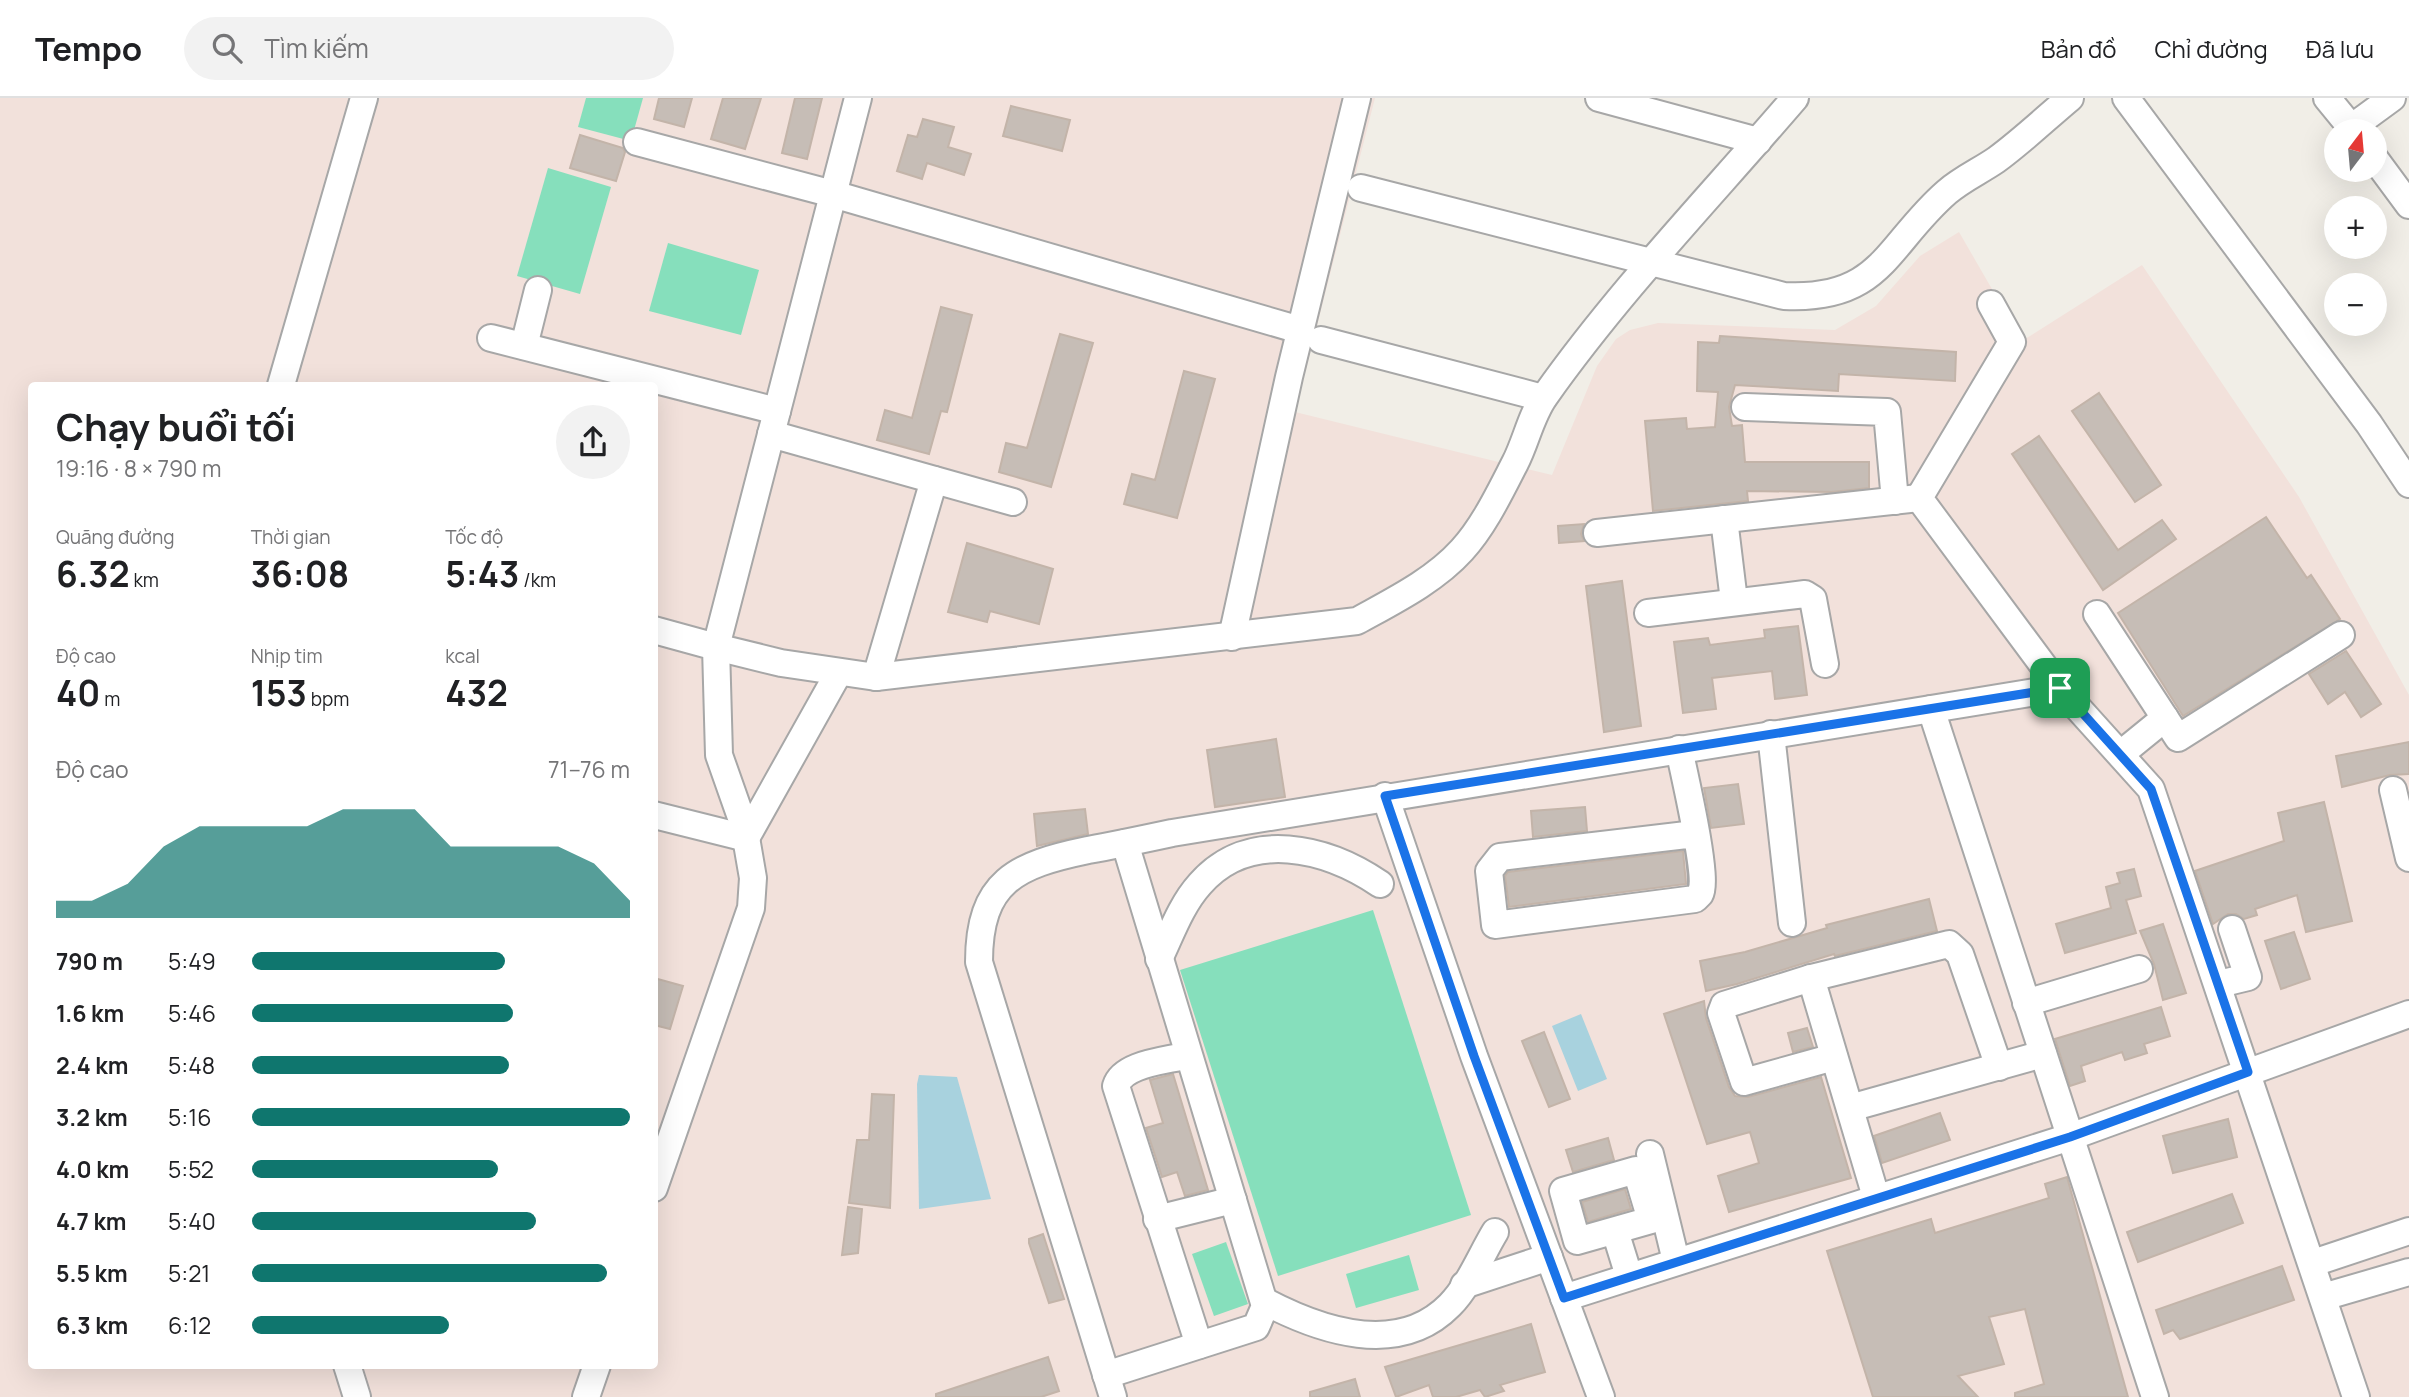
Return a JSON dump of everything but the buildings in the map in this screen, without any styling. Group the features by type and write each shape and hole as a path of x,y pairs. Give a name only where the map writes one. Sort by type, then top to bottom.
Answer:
{"street":[{"path":"282,382 364,98"},
{"path":"658,1176 751,908 753,878 746,838 719,755 716,647 858,98"},
{"path":"1232,637 1311,335 1357,98"},
{"path":"1600,98 1758,141"},
{"path":"658,631 781,663 876,677 1357,621 1431,577 1462,550 1490,509 1519,455 1543,398 1651,262 1795,98"},
{"path":"1361,188 1784,296 1832,294 1853,285 1889,258 1947,192 1997,159 2070,98"},
{"path":"2126,98 2369,424 2409,484"},
{"path":"2327,98 2343,119"},
{"path":"2366,119 2392,98"},
{"path":"637,142 833,194 1311,335 1543,398"},
{"path":"2387,175 2409,205"},
{"path":"524,346 538,290"},
{"path":"1597,533 1907,499 2012,342 1991,304"},
{"path":"491,338 641,382"},
{"path":"658,387 774,423 934,480 1013,502"},
{"path":"1745,407 1887,412 1907,499 2060,688 2142,775 2159,804 2356,1397"},
{"path":"876,677 934,480"},
{"path":"1724,519 1734,601"},
{"path":"1648,613 1805,594 1813,599 1825,664"},
{"path":"2097,614 2178,738 2341,635"},
{"path":"746,838 839,672"},
{"path":"1125,843 1158,959 1264,1301 1263,1314 1256,1327 1199,1345 1109,1386 979,962 979,938 986,911 998,890 1013,874 1060,856 1125,843 1385,796 2060,688"},
{"path":"1931,709 2155,1397"},
{"path":"2122,753 2165,718"},
{"path":"1771,734 1792,923"},
{"path":"1679,749 1695,834 1703,889 1695,898 1495,925 1489,870 1500,857 1695,834"},
{"path":"2393,790 2409,858"},
{"path":"1385,796 1474,1056 1601,1397"},
{"path":"658,816 746,838"},
{"path":"1158,959 1199,885 1216,869 1247,854 1269,849 1305,850 1344,862 1380,884"},
{"path":"2219,984 2257,975 2232,929"},
{"path":"1834,1056 1744,1082 1721,1013 1730,1001 1949,944 1960,954 1999,1067"},
{"path":"2026,1003 2139,969"},
{"path":"1811,978 1876,1197"},
{"path":"1564,1298 2070,1137 2409,1014"},
{"path":"1188,1055 1129,1070 1119,1077 1116,1086 1199,1345"},
{"path":"1850,1108 2043,1055"},
{"path":"1650,1154 1676,1261"},
{"path":"1157,1219 1233,1200"},
{"path":"1264,1301 1325,1328 1353,1334 1381,1335 1408,1330 1435,1317 1451,1304 1495,1231"},
{"path":"1615,1231 1629,1276"},
{"path":"2313,1263 2409,1231"},
{"path":"1464,1285 1549,1257"},
{"path":"2323,1297 2409,1272"},
{"path":"347,1369 356,1397"},
{"path":"586,1397 596,1369"}],"shaded area":[{"path":"0,98 1375,98 1295,412 1552,475 1597,366 1616,339 1630,330 1658,323 1835,330 1876,306 1920,256 1959,232 2022,341 2142,265 2299,497 2409,695 2409,1397 0,1397"}],"green space":[{"path":"586,98 643,98 631,141 578,127"},
{"path":"548,168 611,187 580,294 517,276"},
{"path":"668,243 759,270 741,335 649,311"},
{"path":"1373,910 1471,1215 1278,1276 1180,970"},
{"path":"1226,1242 1248,1304 1214,1316 1192,1254"},
{"path":"1409,1255 1419,1290 1356,1308 1346,1274"}],"water":[{"path":"1581,1014 1607,1079 1578,1091 1552,1026"},
{"path":"919,1075 957,1077 991,1199 919,1209"}],"route":[{"path":"2060,688 2142,775 2159,804 2248,1072 2070,1137 1802,1220 1564,1298 1474,1056 1385,796 2060,688"}]}
